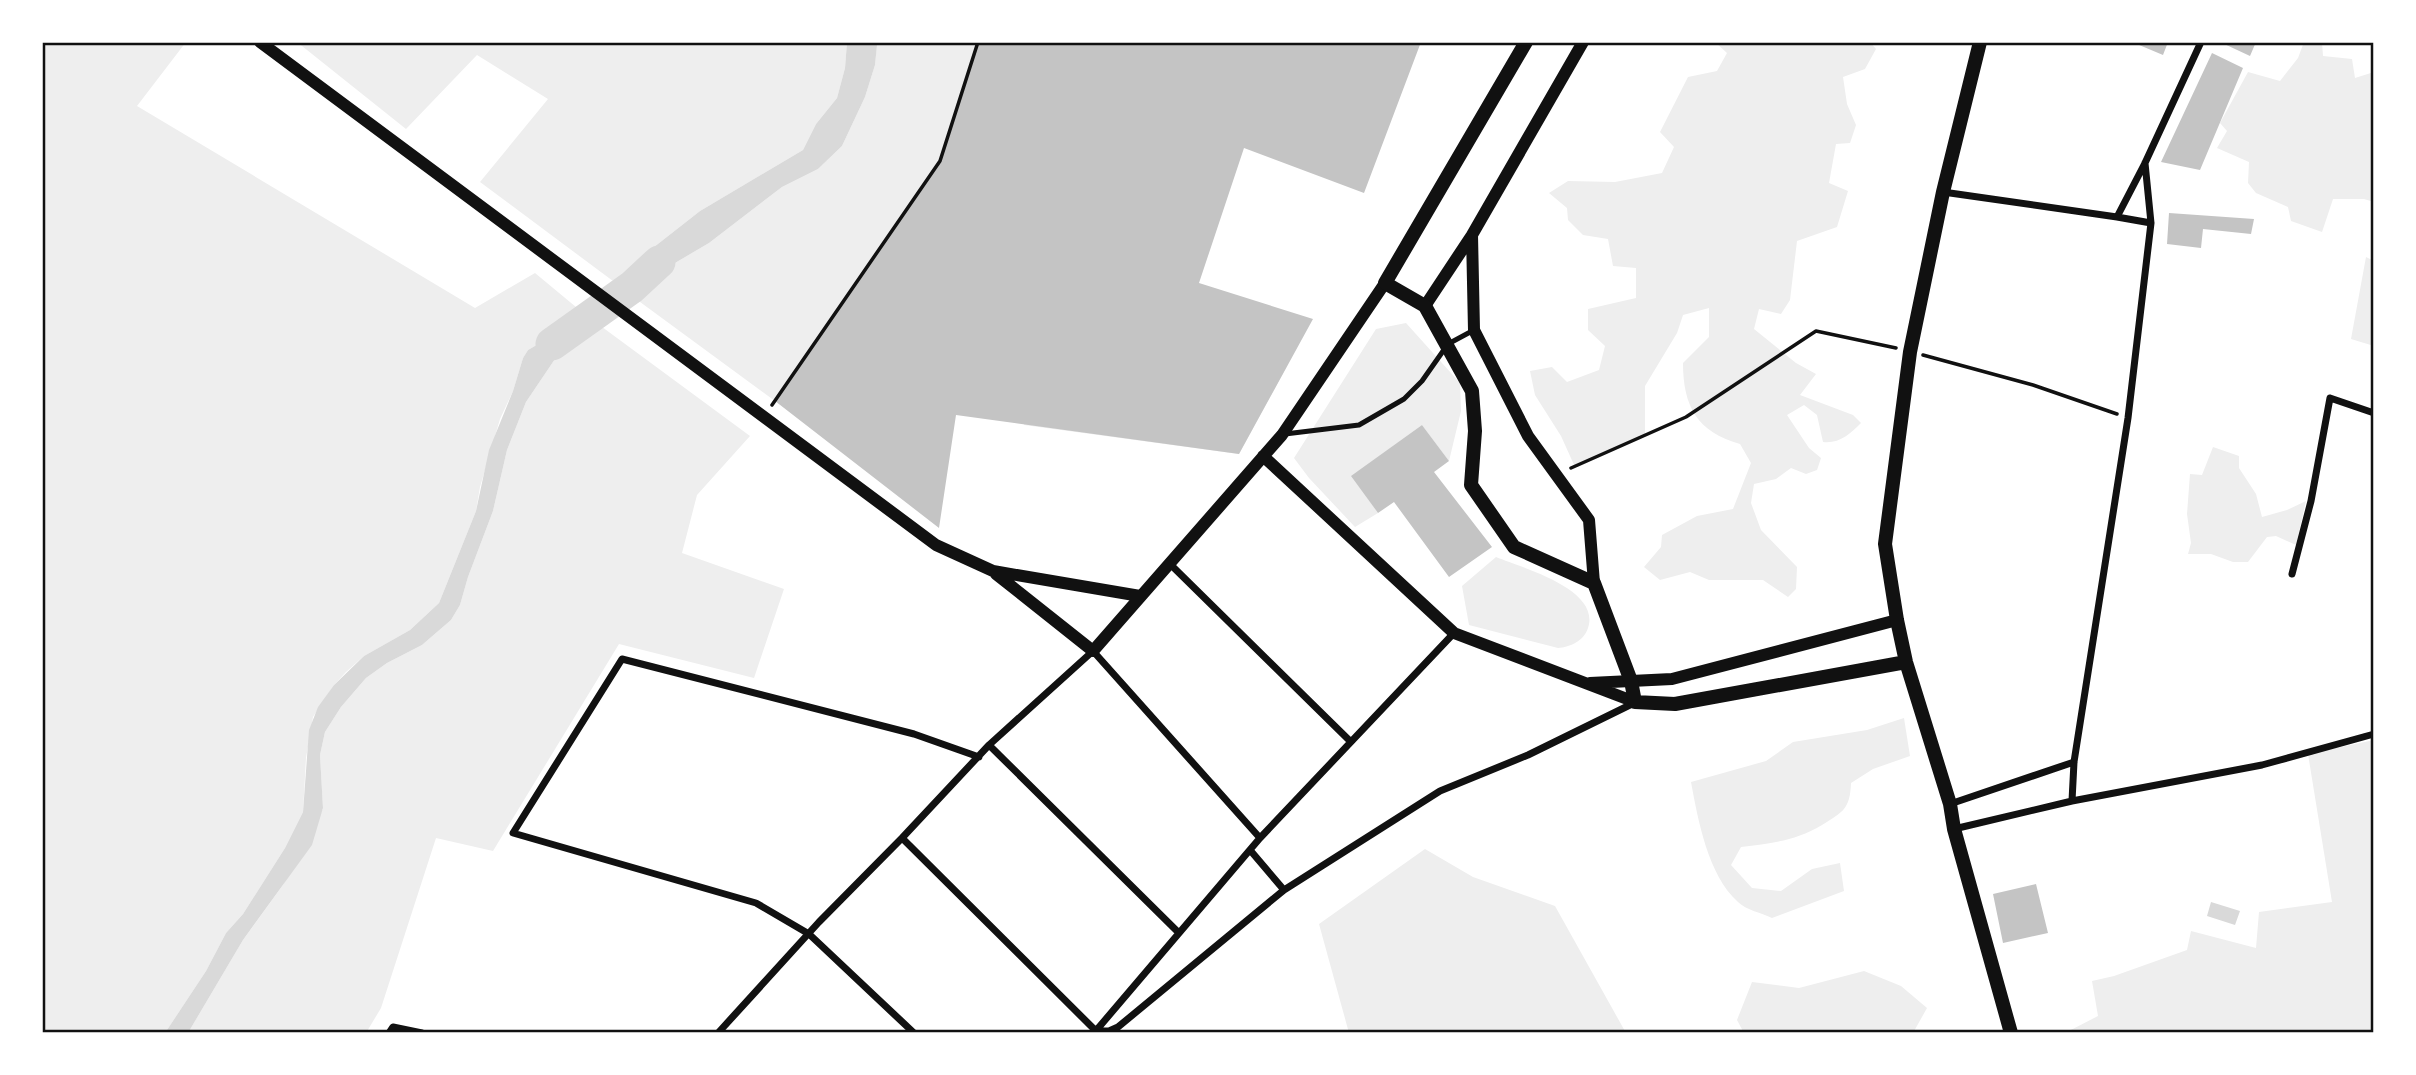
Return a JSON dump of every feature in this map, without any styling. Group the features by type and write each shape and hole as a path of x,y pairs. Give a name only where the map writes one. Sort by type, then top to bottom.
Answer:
{"main road":[{"path":"1525,42 1385,283 1425,306 1472,391 1475,431 1471,485 1514,547 1594,583 1631,681 1635,702 1675,704 1906,662"},
{"path":"1980,42 1943,192 1910,352 1885,544 1906,662 1951,804 1954,828 2011,1033"}],"street":[{"path":"260,42 662,344 765,416 936,545 993,572 1093,651 1260,838"},
{"path":"1425,306 1472,235 1583,42"},
{"path":"2117,216 2146,163 2201,42"},
{"path":"2072,802 2074,762 2128,418 2151,223 2146,163"},
{"path":"1943,192 2151,223"},
{"path":"1472,235 1474,330 1528,436 1589,520 1594,583"},
{"path":"722,1032 809,934 989,745 1093,651 1282,435 1385,283"},
{"path":"2292,574 2311,501 2330,398 2374,413"},
{"path":"1264,456 1454,633 1635,702"},
{"path":"1170,564 1350,741"},
{"path":"993,572 1140,596"},
{"path":"1584,683 1672,679 1897,620"},
{"path":"1095,1032 1260,838 1454,633"},
{"path":"914,1033 809,934 756,903 513,833 622,659 914,734 979,757"},
{"path":"902,838 1095,1032 1109,1031 1118,1027 1284,890 1440,791 1528,755 1635,702"},
{"path":"1954,828 2262,765 2374,734"},
{"path":"989,745 1179,933"},
{"path":"1951,804 2074,762"},
{"path":"1250,850 1284,890"},
{"path":"389,1033 393,1027 422,1033"}],"lane":[{"path":"1282,435 1359,425 1404,399 1422,382 1448,344 1474,330"}],"path":[{"path":"765,416 940,161 978,42"},
{"path":"1557,475 1686,417 1816,331 1910,352 2033,385 2128,418"}],"shaded area":[{"path":"42,42 186,42 137,106 475,308 535,273 582,312 569,318 547,339 528,350 523,358 513,391 500,419 480,487 476,511 439,603 410,630 364,656 346,672 313,717 306,758 303,812 285,848 243,914 226,933 206,971 165,1033 42,1033"},
{"path":"297,42 847,42 845,68 837,98 816,124 803,150 700,211 640,258 617,284 480,182 548,99 477,55 406,129"},
{"path":"847,42 877,42 877,45 875,65 865,97 842,146 818,169 782,187 709,243 675,263 636,299 617,284 640,258 700,211 803,150 816,124 837,98 845,68"},
{"path":"877,42 1202,42 1112,311 1288,364 1239,454 1024,425 1052,333 775,401 636,299 675,263 709,243 782,187 818,169 842,146 865,97 875,65"},
{"path":"1715,42 1870,42 1876,49 1865,69 1843,77 1847,104 1856,125 1850,143 1836,144 1829,183 1848,191 1837,227 1797,241 1790,300 1781,314 1759,309 1754,329 1796,363 1816,374 1800,395 1853,415 1861,423 1839,440 1823,442 1817,415 1804,405 1787,415 1809,448 1821,458 1817,470 1806,474 1791,468 1776,479 1754,484 1751,503 1761,530 1797,567 1796,589 1788,597 1763,580 1709,580 1690,572 1660,580 1644,567 1661,547 1662,535 1697,516 1733,509 1751,463 1740,444 1725,439 1703,424 1695,415 1686,392 1683,363 1709,337 1709,308 1683,315 1677,333 1645,386 1645,435 1575,467 1561,436 1535,395 1530,371 1552,367 1567,382 1599,370 1605,346 1588,330 1588,309 1636,298 1636,268 1613,266 1608,239 1583,235 1568,220 1567,208 1549,193 1568,181 1615,182 1662,173 1674,147 1660,132 1688,77 1717,71 1727,53"},
{"path":"2304,42 2322,42 2323,56 2352,59 2355,78 2374,72 2374,202 2364,199 2333,199 2322,232 2291,221 2288,207 2256,193 2248,183 2249,162 2217,148 2227,131 2220,123 2248,72 2280,81 2298,58"},
{"path":"2366,257 2374,261 2374,346 2351,339"},
{"path":"582,312 598,324 555,359 526,402 507,450 493,511 460,605 451,620 422,645 387,663 366,678 341,707 325,732 320,755 323,808 312,845 243,940 188,1033 165,1033 206,971 226,933 243,914 285,848 303,812 309,730 318,707 334,685 364,656 410,630 439,603 476,511 489,450 523,358 528,350 547,339 569,318"},
{"path":"1406,323 1460,383 1461,411 1449,461 1422,425 1352,476 1378,513 1355,527 1294,458 1376,329"},
{"path":"598,324 750,436 697,495 682,553 784,589 754,678 619,644 493,851 436,838 381,1008 366,1033 188,1033 243,940 283,885 323,809 320,755 325,732 341,707 366,678 387,663 422,645 451,620 460,605 493,511 507,450 526,402 555,359"},
{"path":"2213,447 2239,456 2239,468 2256,494 2262,517 2306,501 2296,545 2276,536 2267,537 2248,562 2233,562 2211,554 2188,554 2191,543 2187,514 2190,474 2202,475"},
{"path":"1496,557 1540,574 1572,591 1583,602 1589,614 1588,628 1580,640 1558,648 1469,625 1462,586"},
{"path":"1904,718 1910,756 1873,769 1851,783 1849,799 1844,809 1822,825 1793,838 1741,847 1731,865 1752,888 1781,891 1812,869 1840,863 1844,891 1772,918 1741,905 1728,891 1712,862 1701,830 1691,782 1766,761 1793,742 1867,730"},
{"path":"2374,740 2374,1033 2065,1033 2098,1016 2092,981 2187,950 2191,931 2256,948 2259,912 2332,902 2308,754"},
{"path":"1425,849 1473,877 1555,906 1626,1033 1349,1033 1319,924"},
{"path":"2211,902 2240,911 2235,925 2207,916"},
{"path":"1864,971 1901,986 1927,1008 1913,1033 1744,1033 1737,1020 1752,982 1799,988"}],"building":[{"path":"978,42 1421,42 1364,193 1244,148 1199,283 1313,319 1239,454 956,415 939,528 775,401 940,161"},
{"path":"2132,42 2168,42 2163,55"},
{"path":"2220,42 2256,42 2250,56"},
{"path":"2212,53 2243,68 2200,170 2161,162"},
{"path":"2169,213 2254,219 2251,234 2203,229 2201,248 2167,244"},
{"path":"1422,425 1449,461 1434,472 1492,547 1449,577 1394,502 1378,513 1351,476"},
{"path":"2036,884 2048,933 2003,943 1993,894"}],"waterway":[{"path":"552,344 632,287 659,262"}]}
